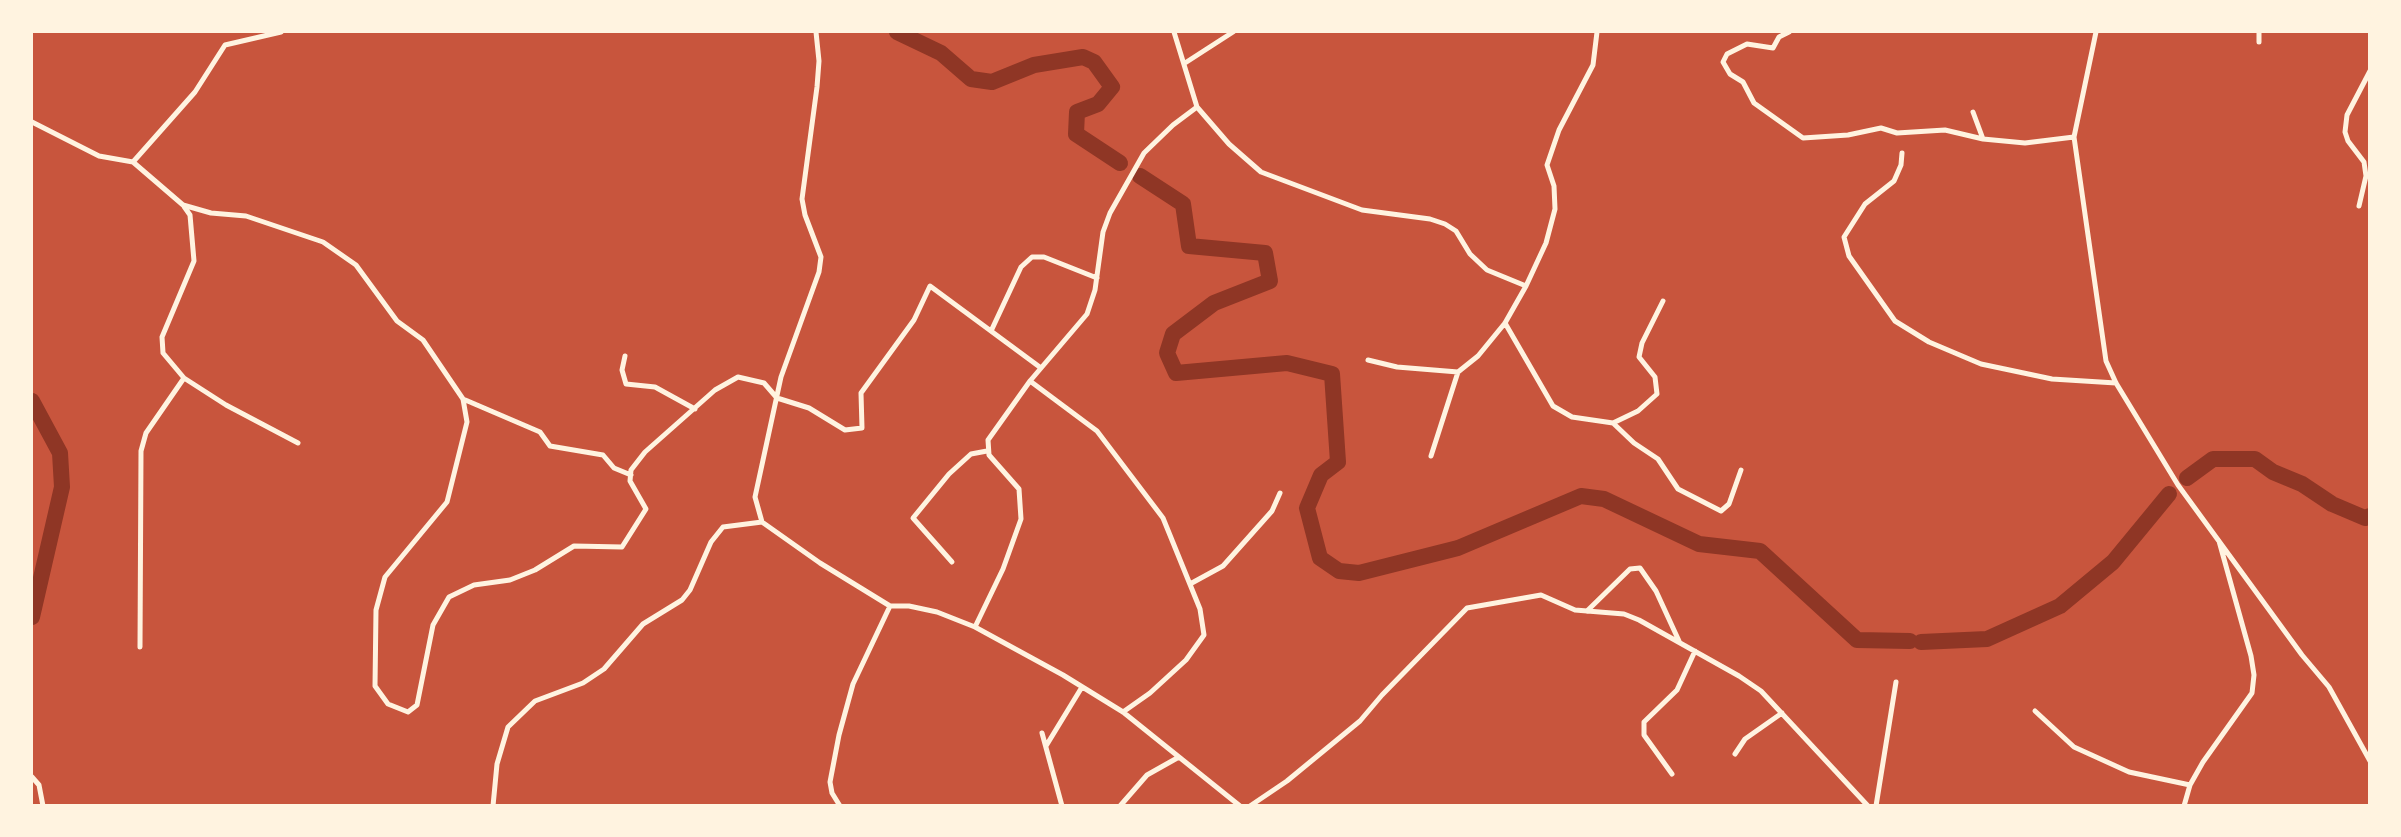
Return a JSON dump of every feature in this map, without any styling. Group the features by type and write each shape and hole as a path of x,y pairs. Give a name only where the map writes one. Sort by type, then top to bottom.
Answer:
{"street":[{"path":"133,162 195,92 225,45 281,32"},
{"path":"816,32 819,61 817,87 802,199 805,215 821,256 819,272 781,377 755,497 762,522 820,563 890,606 909,606 937,612 975,627 1082,687 1124,712 1240,806"},
{"path":"1174,32 1197,107 1229,144 1268,177 1362,210 1430,219 1445,224 1456,231 1470,254 1487,270 1526,286"},
{"path":"1185,63 1233,32"},
{"path":"1431,456 1458,372 1478,356 1505,323 1526,286 1546,243 1555,209 1554,186 1547,165 1559,130 1593,65 1597,32"},
{"path":"1788,32 1779,37 1773,48 1747,44 1726,54 1724,62 1730,74 1743,82 1754,103 1803,138 1848,135 1881,128 1897,133 1944,130 1983,139 2025,143 2074,137"},
{"path":"2097,32 2074,137 2106,361 2115,383 2178,485 2219,538 2284,630 2329,687 2370,760"},
{"path":"2259,32 2259,42"},
{"path":"2359,206 2364,162 2348,141 2345,132 2347,116 2370,71"},
{"path":"975,627 1003,569 1021,519 1019,489 987,451 988,440 1030,381 1087,314 1097,278 1103,232 1110,213 1144,153 1173,125 1197,107"},
{"path":"1973,112 1983,139"},
{"path":"32,122 99,156 133,162 183,205 190,215 194,234 194,261 170,315 160,345 163,354 184,378 226,405 298,443"},
{"path":"1902,153 1901,165 1894,181 1865,204 1844,237 1850,256 1894,321 1929,342 1980,364 2052,379 2115,383"},
{"path":"183,205 211,213 246,216 323,242 357,265 397,321 423,340 463,399 467,422 447,502 385,577 376,610 375,686 388,704 408,712 417,705 433,625 448,597 474,585 510,580 535,570 574,546 622,547 646,509 630,481 631,475 645,452 715,390 738,377 764,383 777,398 809,408 845,430 862,428 861,393 914,320 930,286 992,329 1041,368"},
{"path":"992,329 1021,267 1032,257 1044,257 1097,278"},
{"path":"1505,323 1530,371 1553,406 1572,417 1613,423 1638,411 1657,394 1655,377 1639,357 1642,343 1663,301"},
{"path":"625,356 622,370 626,384 655,387 695,409"},
{"path":"1368,360 1397,367 1458,372"},
{"path":"140,647 141,450 146,433 184,378"},
{"path":"1030,381 1097,431 1119,458 1137,487 1163,518 1204,624 1204,635 1186,660 1150,693 1124,712"},
{"path":"463,399 540,432 550,446 603,455 614,468 631,475"},
{"path":"1613,423 1634,443 1658,459 1678,489 1721,511 1729,504 1741,470"},
{"path":"952,562 913,518 949,474 971,454 987,451"},
{"path":"1190,584 1223,566 1272,511 1280,493"},
{"path":"494,805 497,764 508,727 535,701 583,683 604,669 643,624 682,600 690,590 711,542 723,527 762,522"},
{"path":"2184,806 2190,785 2203,762 2252,693 2254,675 2251,656 2219,538"},
{"path":"1587,611 1630,569 1641,568 1656,591 1679,642"},
{"path":"1250,806 1287,781 1360,721 1382,694 1467,608 1541,595 1575,610 1624,614 1679,642 1761,691 1868,806"},
{"path":"840,806 832,794 830,782 839,735 853,684 890,606"},
{"path":"1671,774 1644,735 1644,722 1677,690 1695,651"},
{"path":"1876,806 1896,682"},
{"path":"1046,746 1082,687"},
{"path":"2035,711 2074,747 2129,772 2190,785"},
{"path":"1735,753 1745,740 1782,713"},
{"path":"1042,733 1062,806"},
{"path":"1120,806 1147,776 1179,757"},
{"path":"32,777 39,785 43,806"}],"waterway":[{"path":"897,32 941,53 971,79 992,82 1034,65 1083,57 1094,62 1112,87 1098,104 1077,112 1076,134 1120,163"},
{"path":"1140,176 1183,204 1189,246 1265,253 1270,281 1214,303 1173,334 1167,353 1176,373 1287,363 1332,374 1338,462 1321,475 1307,508 1320,558 1339,571 1359,573 1458,548 1581,496 1604,499 1699,544 1760,551 1857,640 1910,641"},
{"path":"32,401 60,453 62,487 32,617"},
{"path":"2187,478 2213,459 2255,459 2273,472 2302,484 2332,504 2365,518 2370,516"},
{"path":"1921,642 1987,639 2060,606 2113,562 2169,494"}]}
